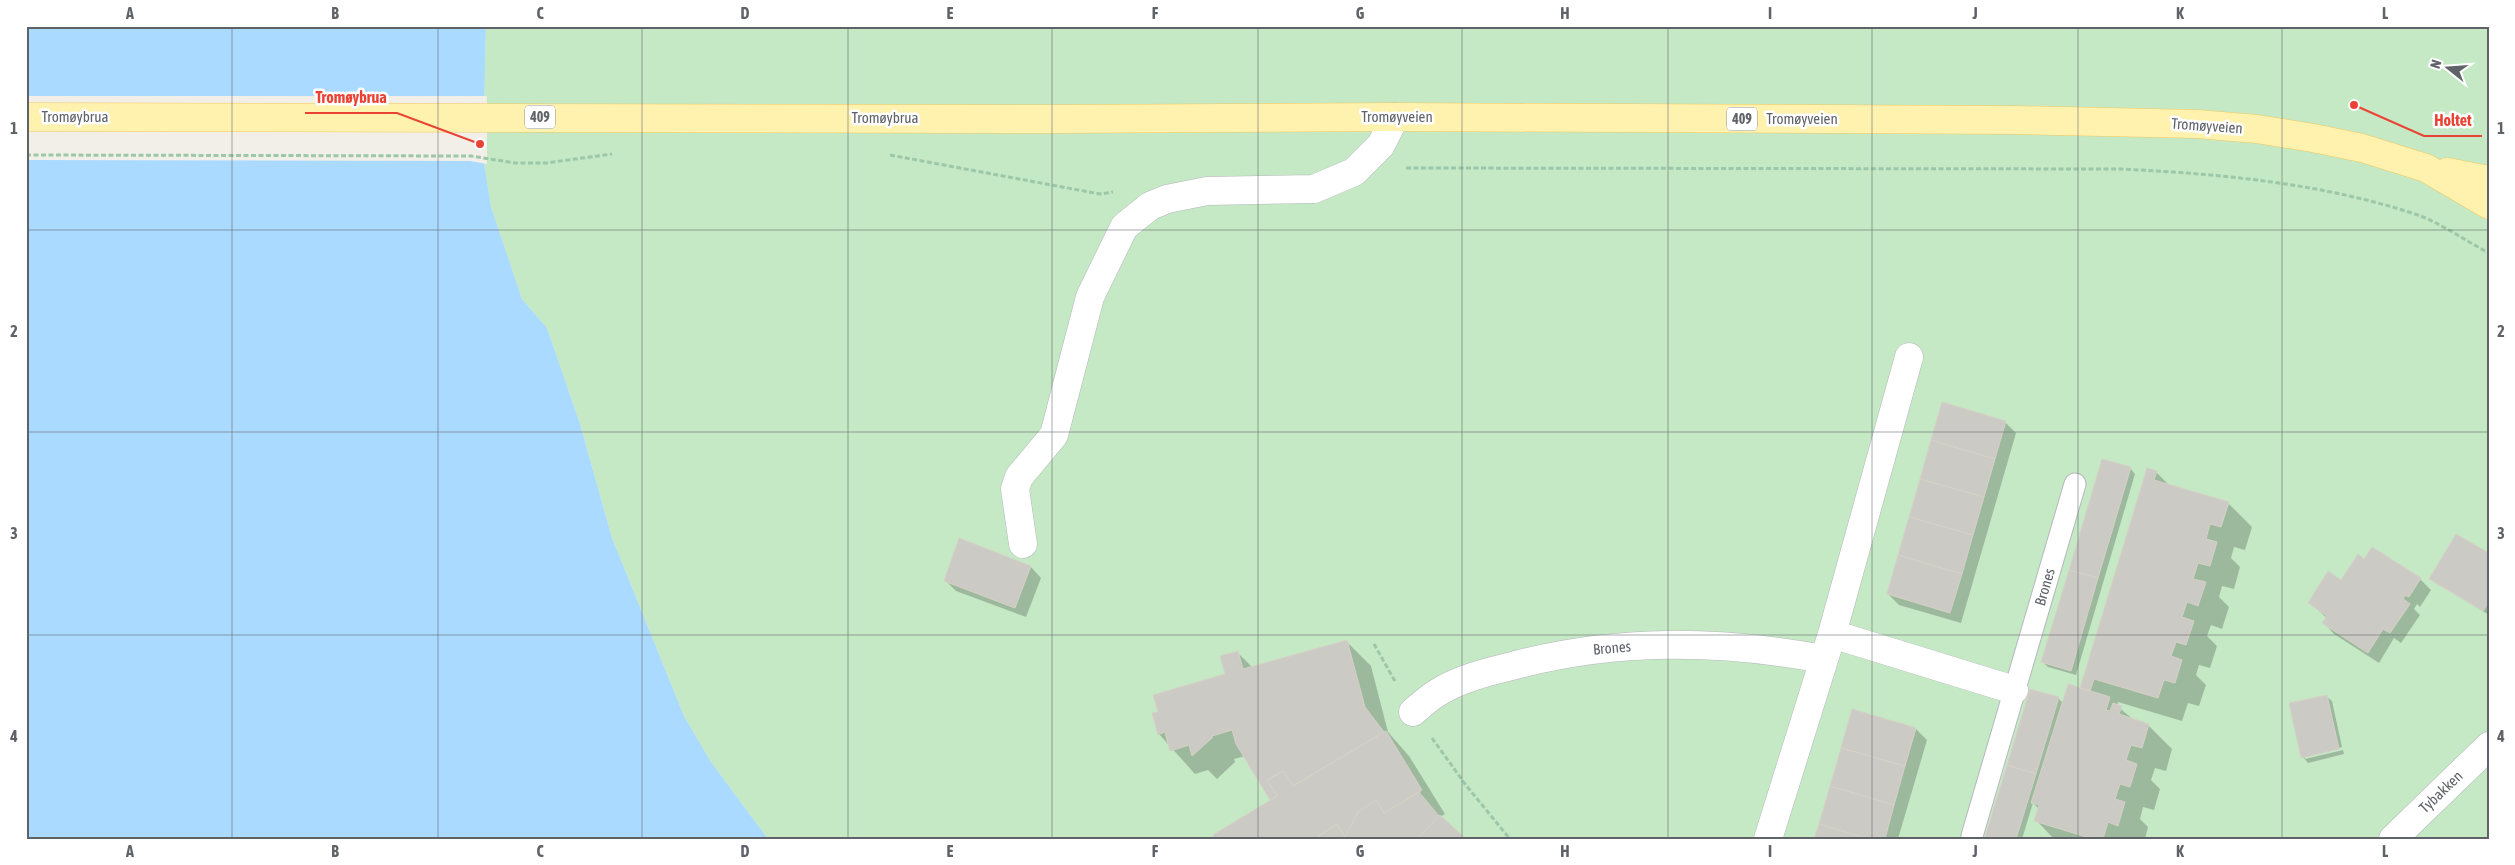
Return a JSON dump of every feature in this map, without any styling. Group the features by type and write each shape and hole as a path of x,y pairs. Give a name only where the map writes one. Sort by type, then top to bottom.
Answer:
{"main road":[{"name":"Tromøybrua","path":"26,117 1054,119"},
{"name":"Tromøyveien","path":"1054,119 1395,117 2015,120 2197,124 2257,129 2313,138 2362,148 2426,168 2489,180"},
{"name":"Tromøyveien","path":"2426,168 2489,205"}],"street":[{"path":"1024,544 1015,489 1019,476 1054,435 1090,297 1124,227 1150,206 1167,199 1207,191 1314,189 1354,172 1381,145 1395,117"},
{"path":"1768,839 1828,647 1909,357"},
{"name":"Brones","path":"1413,712 1437,693 1459,681 1553,655 1617,646 1695,645 1768,649 1828,647 2014,690"},
{"name":"Tybakken","path":"2393,839 2489,746"}],"lane":[{"name":"Brones","path":"1972,836 2075,484"}],"path":[{"path":"26,155 471,156 515,163 546,163 617,153"},
{"path":"889,154 1100,194 1119,191"},
{"path":"1354,172 1414,168 2111,169 2218,174 2344,195 2420,216 2489,253"},
{"path":"1374,644 1413,712 1465,784 1510,839"}],"green space":[{"path":"486,26 2489,26 2489,839 768,839 711,762 684,716 612,538 580,424 547,328 522,299 491,207 483,156"}],"water":[{"path":"26,26 486,26 483,156 491,207 522,299 547,328 580,424 612,538 684,716 711,762 768,839 26,839"}],"pier":[{"path":"26,96 487,96 487,164 470,161 26,160"}],"building":[{"path":"1942,402 2006,421 1995,459 1931,440"},
{"path":"1931,440 1995,459 1984,497 1920,479"},
{"path":"2102,459 2131,467 2098,578 2069,570"},
{"path":"2147,468 2157,471 2154,480 2229,502 2221,527 2210,524 2206,539 2217,542 2210,566 2198,563 2193,579 2206,582 2198,606 2187,602 2182,617 2194,621 2186,645 2176,642 2171,656 2182,660 2175,683 2164,680 2158,698 2094,679 2090,691 2080,688"},
{"path":"1920,479 1984,497 1973,535 1909,517"},
{"path":"1909,517 1973,535 1962,574 1898,555"},
{"path":"2456,534 2489,553 2489,602 2483,611 2429,579"},
{"path":"959,538 1031,566 1015,608 944,581"},
{"path":"2372,547 2421,578 2409,597 2405,595 2403,599 2410,604 2390,633 2383,629 2368,653 2322,623 2327,616 2308,603 2328,571 2341,580 2358,554 2364,559"},
{"path":"1898,555 1962,574 1950,613 1887,594"},
{"path":"2069,570 2098,578 2071,671 2041,662"},
{"path":"1347,640 1365,707 1384,732 1293,786 1283,771 1267,780 1277,796 1270,800 1236,744 1232,730 1212,736 1192,756 1189,745 1170,751 1165,732 1158,735 1152,713 1158,712 1153,695 1225,674 1220,656 1238,651 1243,669"},
{"path":"2068,684 2110,697 2106,710 2110,711 2113,703 2122,706 2119,714 2149,724 2142,748 2131,745 2126,760 2137,764 2130,787 2120,784 2115,799 2125,802 2118,826 2108,822 2103,839 2093,839 2034,821 2039,805 2031,803"},
{"path":"2030,689 2059,697 2036,774 2007,765"},
{"path":"2327,695 2339,749 2301,758 2289,703"},
{"path":"1852,709 1916,728 1905,766 1841,748"},
{"path":"1386,731 1422,790 1384,813 1376,800 1358,812 1345,837 1337,824 1319,836 1319,839 1216,839 1213,835 1277,796 1267,780 1283,771 1293,786"},
{"path":"1841,748 1905,766 1894,805 1830,786"},
{"path":"2007,765 2036,774 2016,839 1992,839 1985,837"},
{"path":"1830,786 1894,805 1885,839 1869,839 1819,824"},
{"path":"1419,792 1439,816 1417,839 1319,839 1319,836 1337,824 1345,837 1358,812 1376,800 1384,813"},
{"path":"1440,815 1466,839 1417,839"},
{"path":"1819,824 1869,839 1814,839"}],"place":[{"name":"Holtet","path":"2354,105"},
{"name":"Tromøybrua","path":"480,144"}]}
